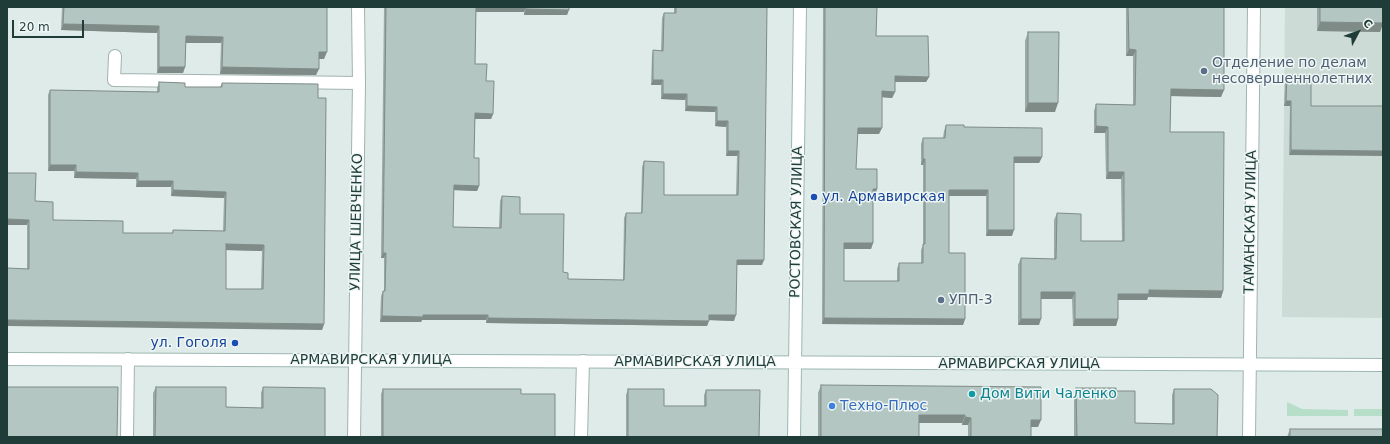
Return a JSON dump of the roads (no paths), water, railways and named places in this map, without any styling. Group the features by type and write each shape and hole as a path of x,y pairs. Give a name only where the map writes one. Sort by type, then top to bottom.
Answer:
{"street":[{"name":"УЛИЦА ШЕВЧЕНКО","path":"354,437 359,83 358,7"},
{"name":"РОСТОВСКАЯ УЛИЦА","path":"794,437 800,7"},
{"name":"ТАМАНСКАЯ УЛИЦА","path":"1249,437 1254,7"},
{"path":"115,56 114,80 359,83"},
{"name":"АРМАВИРСКАЯ УЛИЦА","path":"7,359 1383,365"},
{"path":"127,437 128,359"},
{"path":"582,437 583,361"}],"place":[{"name":"Отделение по делам несовершеннолетних","path":"1204,71"},
{"name":"ул. Армавирская","path":"814,197"},
{"name":"УПП-3","path":"941,300"},
{"name":"ул. Гоголя","path":"235,343"},
{"name":"Дом Вити Чаленко","path":"972,394"},
{"name":"Техно-Плюс","path":"832,406"}]}
